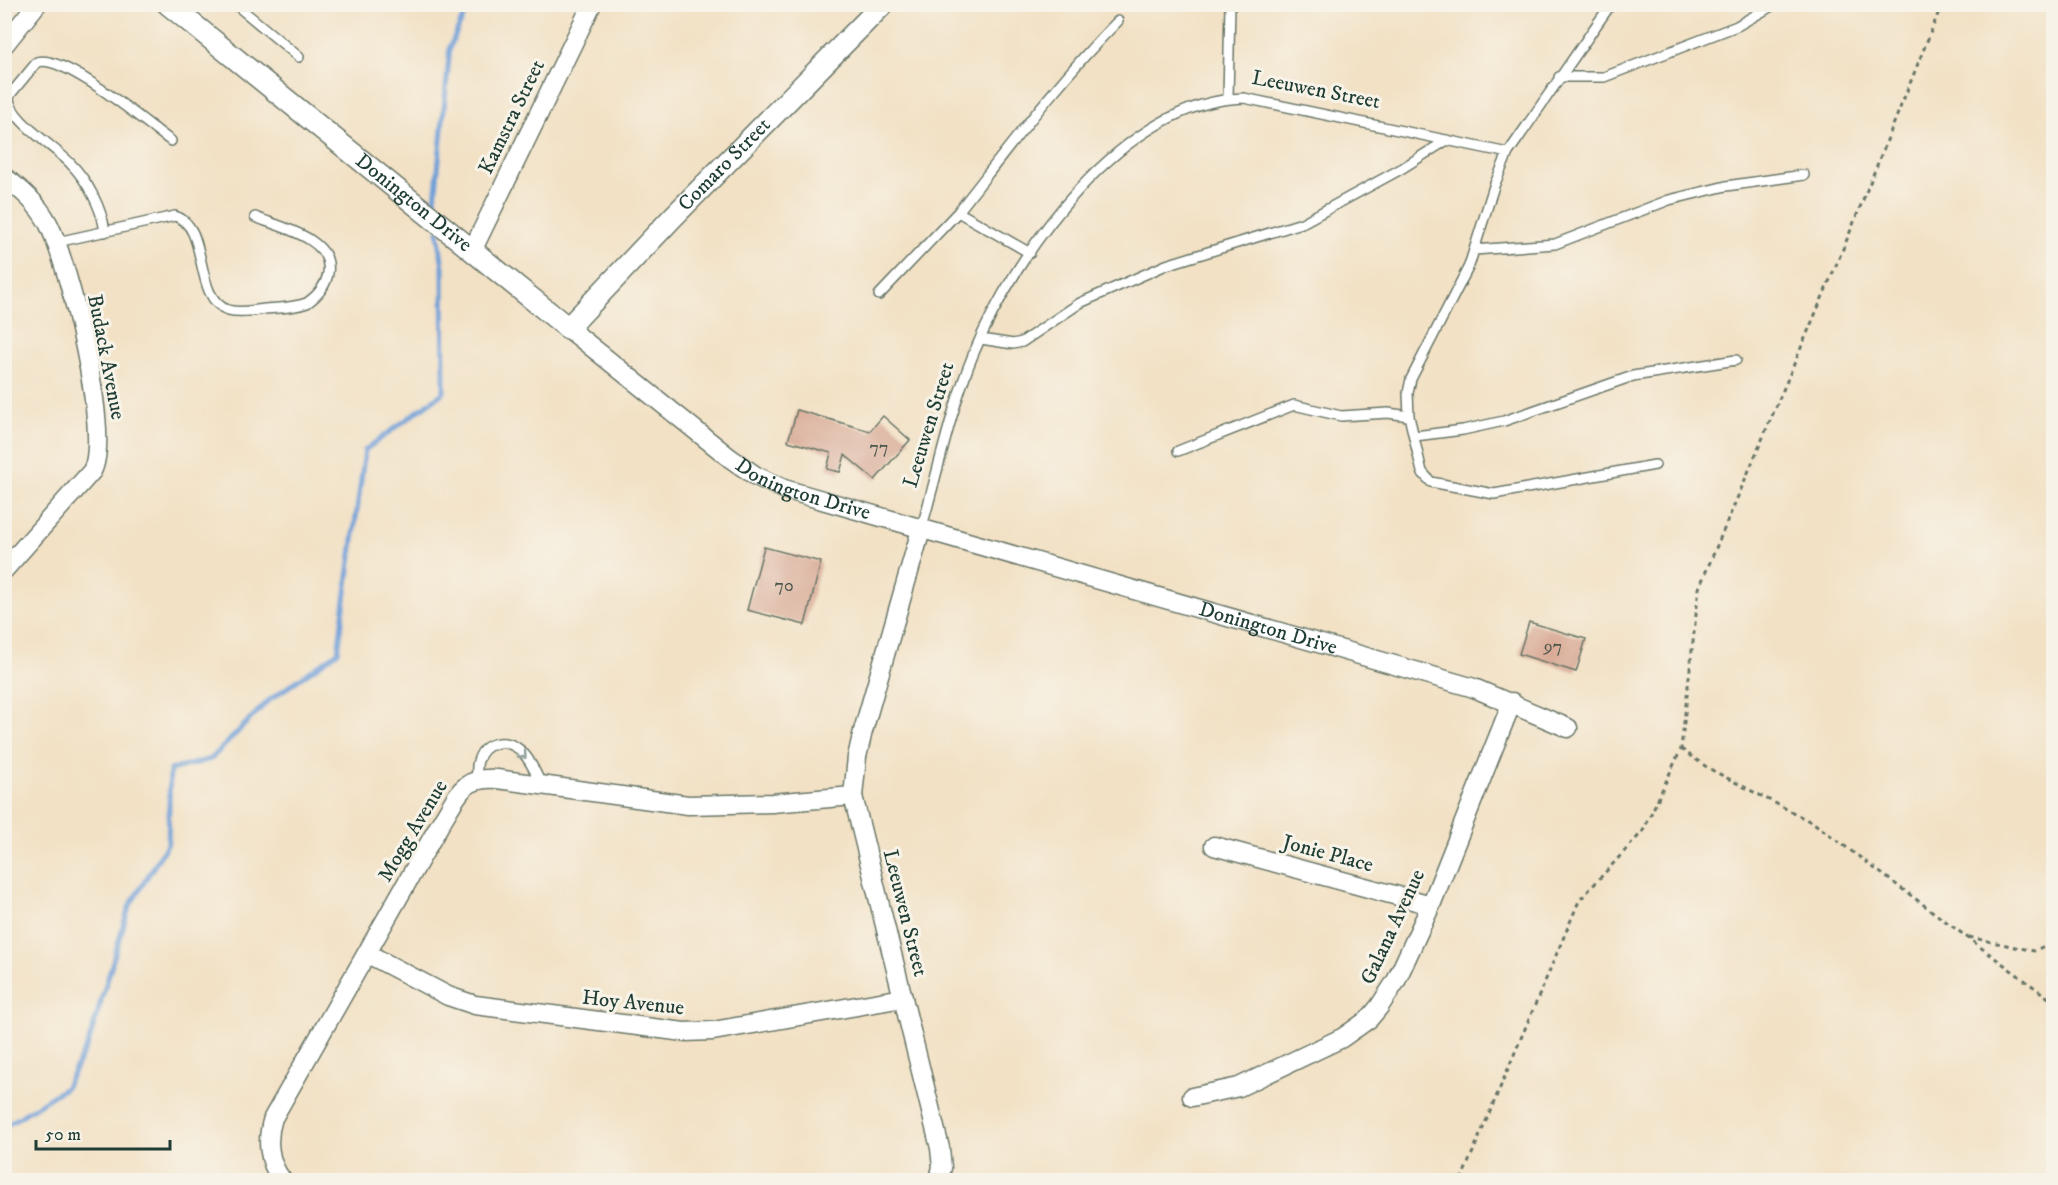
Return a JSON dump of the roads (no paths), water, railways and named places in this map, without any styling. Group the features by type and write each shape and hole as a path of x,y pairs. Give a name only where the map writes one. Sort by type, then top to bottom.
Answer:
{"street":[{"path":"4,45 37,4"},
{"name":"Donington Drive","path":"168,4 568,328 730,458 756,476 797,494 1323,643 1512,702 1568,728"},
{"name":"Kamstra Street","path":"467,244 592,4"},
{"name":"Comaro Street","path":"568,328 672,218 883,4"},
{"name":"Budack Avenue","path":"4,177 37,206 57,242 92,392 98,428 97,458 88,477 4,570"},
{"name":"Leeuwen Street","path":"921,530 863,731 857,756 853,796 940,1148 942,1168 938,1180"},
{"name":"Galana Avenue","path":"1192,1097 1239,1087 1342,1038 1368,1020 1396,981 1431,905 1512,702"},
{"name":"Mogg Avenue","path":"282,1180 274,1168 270,1153 269,1128 273,1118 458,794 477,780 688,805 771,803 853,796"},
{"name":"Jonie Place","path":"1214,846 1431,905"},
{"name":"Hoy Avenue","path":"368,954 448,996 475,1005 684,1032 713,1031 903,998"}],"lane":[{"path":"235,4 299,57"},
{"path":"1228,98 1230,4"},
{"path":"1611,4 1559,76 1508,153 1494,186 1474,250 1450,308 1412,379 1408,393 1408,416 1422,471 1428,480 1494,494 1655,465"},
{"path":"1559,76 1604,77 1737,26 1775,4"},
{"path":"879,295 958,212 1023,126 1081,58 1118,21"},
{"path":"105,232 99,209 71,164 12,109 9,96 17,84 37,62 51,61 88,78 171,141"},
{"name":"Leeuwen Street","path":"921,530 959,394 981,339 1037,240 1090,180 1149,129 1187,108 1228,98 1254,99 1508,153"},
{"path":"981,339 1013,344 1022,342 1080,303 1166,265 1292,227 1401,169 1447,140"},
{"path":"1474,250 1555,244 1669,200 1726,186 1804,175"},
{"path":"958,212 1030,253"},
{"path":"57,242 170,217 180,218 191,229 211,294 225,309 237,312 307,303 315,298 326,281 329,265 326,255 315,242 255,217"},
{"path":"1414,436 1504,421 1633,376 1736,360"},
{"path":"1178,452 1294,405 1341,416 1388,413 1408,416"},
{"path":"477,780 477,761 485,749 499,741 509,743 521,751 542,786"}],"waterway":[{"path":"434,211 450,47 469,4"},
{"path":"4,1127 65,1088 88,1044 129,907 168,843 170,770 211,759 268,701 338,652 365,450 444,392 443,267 438,232"}]}
